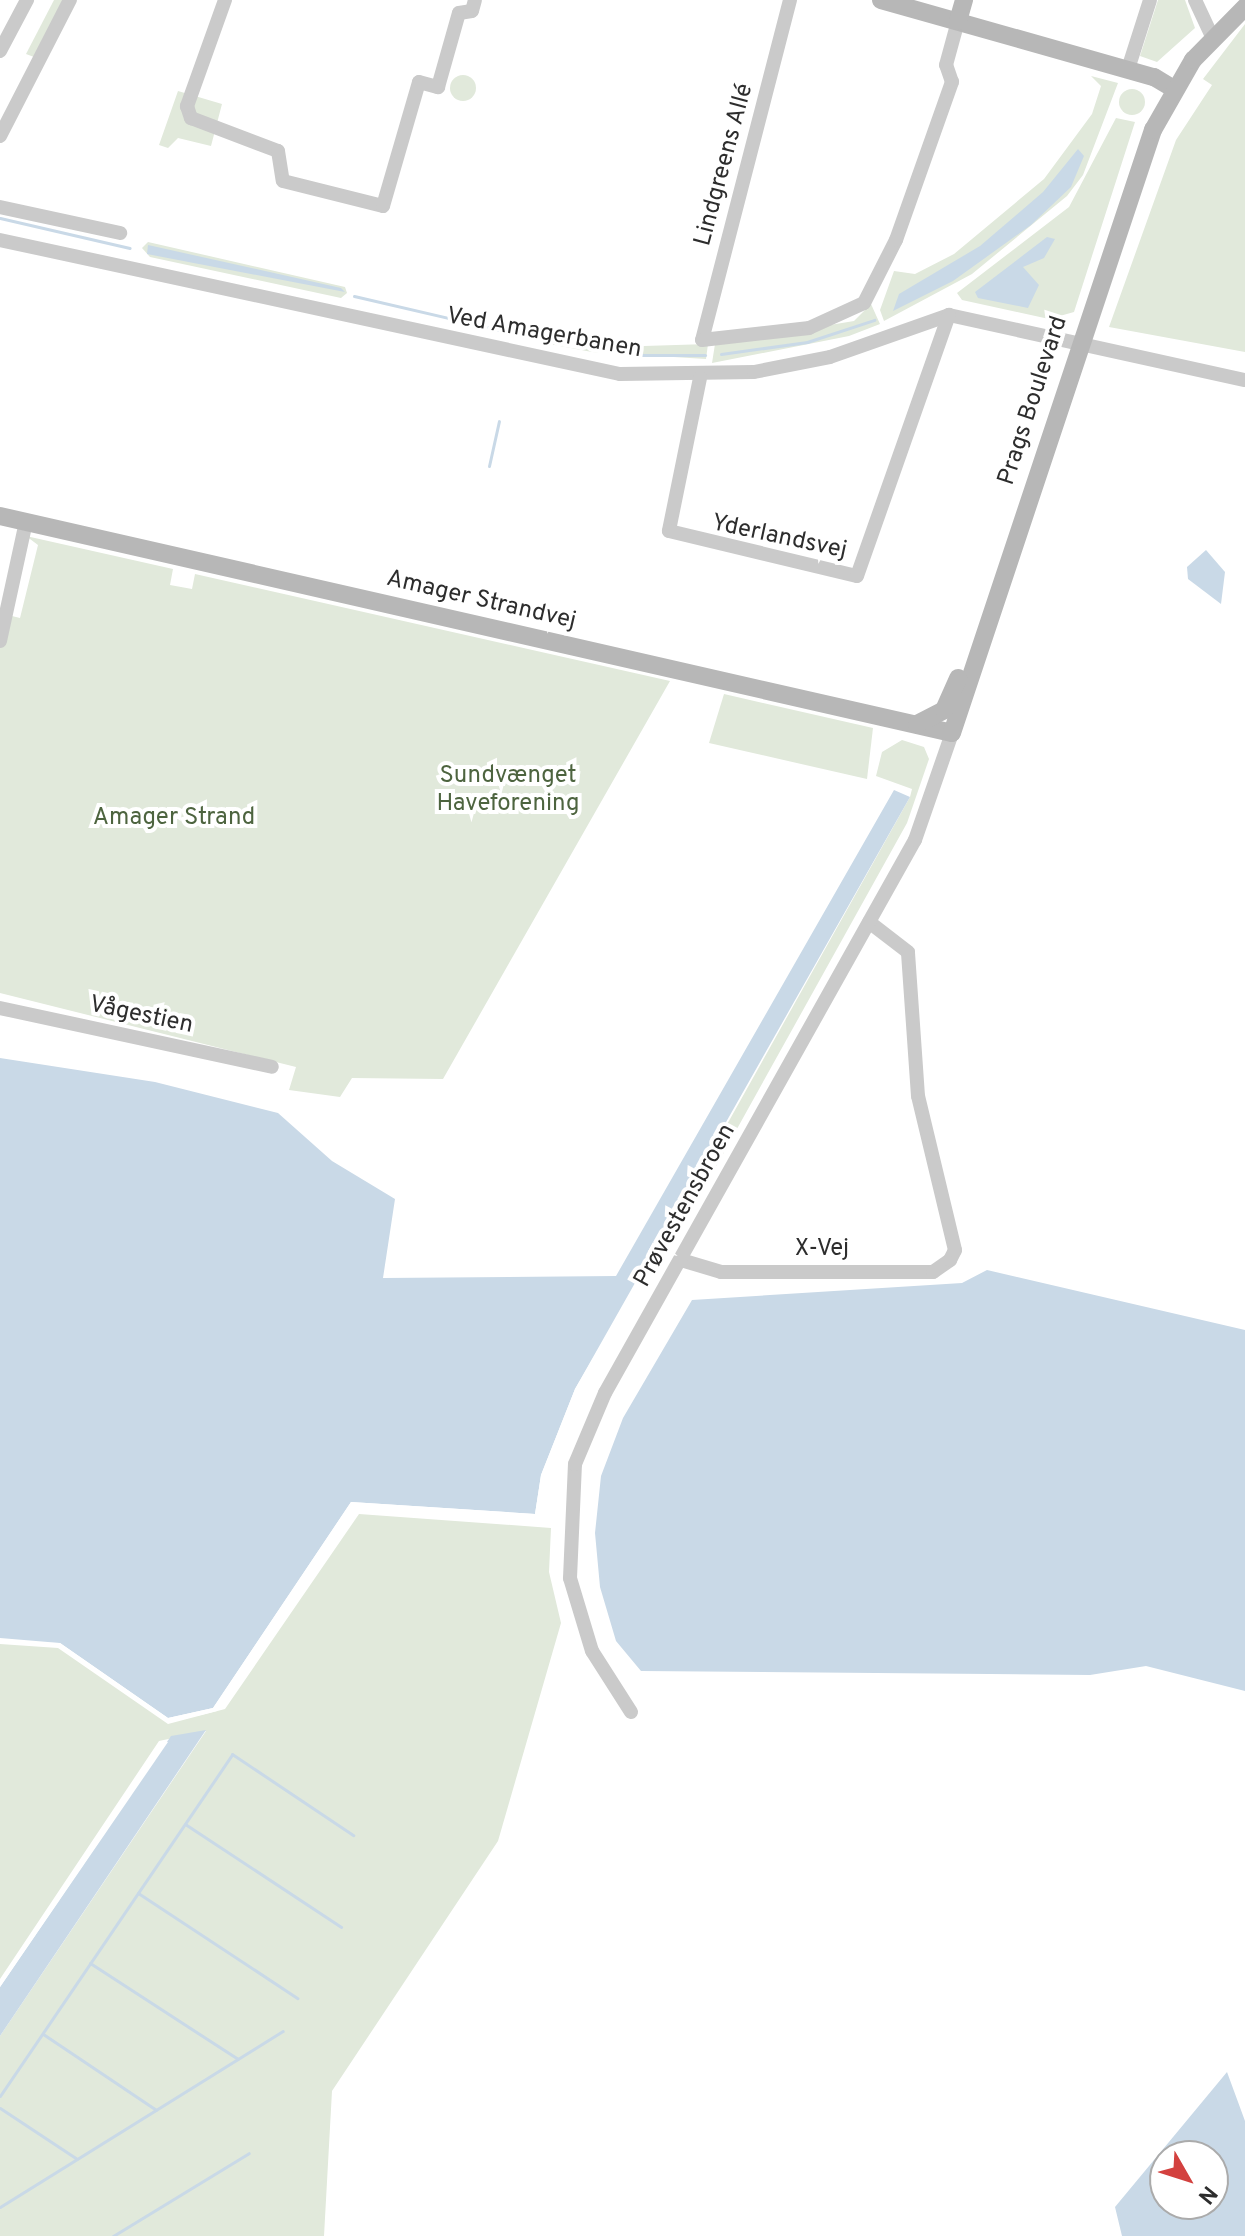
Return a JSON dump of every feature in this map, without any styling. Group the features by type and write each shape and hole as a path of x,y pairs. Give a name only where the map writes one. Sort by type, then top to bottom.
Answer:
{"street":[{"path":"0,51 27,0"},
{"path":"0,136 70,0"},
{"path":"225,0 187,106 191,118 278,151 283,181 383,206 419,82 438,87 459,13 472,11 475,0"},
{"name":"Lindgreens Allé","path":"790,0 702,340 809,328 864,303 896,240 952,82 946,65 958,21"},
{"path":"881,0 1128,69 1174,89"},
{"path":"958,21 964,0"},
{"path":"1128,69 1150,0"},
{"path":"1195,0 1212,36"},
{"name":"Prags Boulevard","path":"952,733 1077,343 1174,89 1212,36 1245,7"},
{"path":"0,207 120,233"},
{"name":"Ved Amagerbanen","path":"0,240 562,365 700,378 830,357 949,315"},
{"path":"949,315 1245,380"},
{"name":"Yderlandsvej","path":"700,378 669,531 857,576 949,315"},
{"name":"Amager Strandvej","path":"0,516 952,733"},
{"path":"0,641 26,522"},
{"path":"915,724 944,710 971,640 988,620"},
{"name":"Prøvestensbroen","path":"631,1712 578,1615 568,1502 588,1427 915,840 952,733"},
{"name":"X-Vej","path":"681,1260 721,1272 933,1272 955,1250 918,1096 908,952 869,922"},
{"name":"Vågestien","path":"0,1008 272,1067"}],"green space":[{"path":"54,0 66,0 34,57 26,54"},
{"path":"1158,0 1185,0 1195,28 1157,62 1140,56"},
{"path":"1245,24 1245,352 1109,327 1176,140 1212,85 1203,79"},
{"path":"463,75 472,79 476,88 472,97 463,101 454,97 450,88 454,79"},
{"path":"1091,76 1118,83 1083,175 1067,196 972,274 884,321 880,310 894,271 915,274 954,254 1044,179 1092,114 1101,86"},
{"path":"1132,89 1141,93 1145,102 1141,111 1132,115 1123,111 1119,102 1123,93"},
{"path":"178,91 222,104 211,146 178,138 168,148 159,145"},
{"path":"1116,118 1135,122 1074,312 1049,319 962,300 957,293 1069,207"},
{"path":"148,242 345,287 347,293 341,298 150,257 142,248"},
{"path":"871,304 880,324 849,336 712,363 715,344 854,321"},
{"path":"547,332 612,347 708,344 706,359 592,352 544,343"},
{"path":"26,536 173,569 170,585 192,589 195,574 670,681 443,1079 352,1078 340,1097 289,1090 296,1067 0,993 0,613 20,618 38,545"},
{"path":"724,694 873,728 867,779 709,743"},
{"path":"902,740 924,747 929,759 907,823 683,1226 673,1221 910,797 912,789 876,776 882,752"},
{"path":"359,1514 551,1528 549,1572 561,1623 498,1841 332,2091 324,2236 0,2236 0,2036 206,1731 159,1741 0,1979 0,1644 58,1648 168,1724 225,1709"}],"water":[{"path":"1078,149 1084,156 1071,187 1031,225 953,281 893,311 899,294 980,246 1043,192"},
{"path":"1047,237 1055,239 1044,258 1023,267 1039,285 1028,308 978,298 975,292"},
{"path":"148,245 341,288 345,292 147,254"},
{"path":"1206,550 1225,572 1221,604 1188,579 1187,567"},
{"path":"894,790 910,797 575,1389 541,1475 535,1514 351,1502 213,1708 168,1718 60,1643 0,1638 0,1058 155,1082 278,1113 332,1161 395,1199 383,1278 616,1276"},
{"path":"987,1270 1245,1330 1245,1691 1146,1666 1090,1675 641,1671 616,1641 600,1587 595,1533 601,1476 623,1418 692,1300 962,1283"},
{"path":"206,1730 0,2036 0,1987 171,1736"},
{"path":"1227,2072 1245,2121 1245,2236 1122,2236 1115,2207 1149,2166 1149,2220 1229,2220 1229,2140 1171,2140"}],"pier":[{"path":"673,1221 579,1391 545,1476 537,1517 353,1506 217,1711 201,1715 167,1722 58,1647 0,1642 60,1643 168,1718 213,1708 351,1502 535,1514 541,1475 575,1389"},
{"path":"163,1741 168,1742 0,1987 0,1980"}],"waterway":[{"path":"0,218 130,248"},
{"path":"354,296 474,324"},
{"path":"721,354 807,342 874,320"},
{"path":"486,327 538,338"},
{"path":"550,340 634,355 705,355"},
{"path":"489,466 499,421"},
{"path":"0,2096 232,1754 353,1835"},
{"path":"185,1824 341,1927"},
{"path":"138,1893 297,1998"},
{"path":"90,1963 238,2059"},
{"path":"0,2207 283,2031"},
{"path":"43,2034 156,2110"},
{"path":"0,2108 77,2159"},
{"path":"113,2236 249,2153"}],"park label":[{"name":"Sundvænget Haveforening","path":"508,791"},
{"name":"Amager Strand","path":"174,819"}]}
